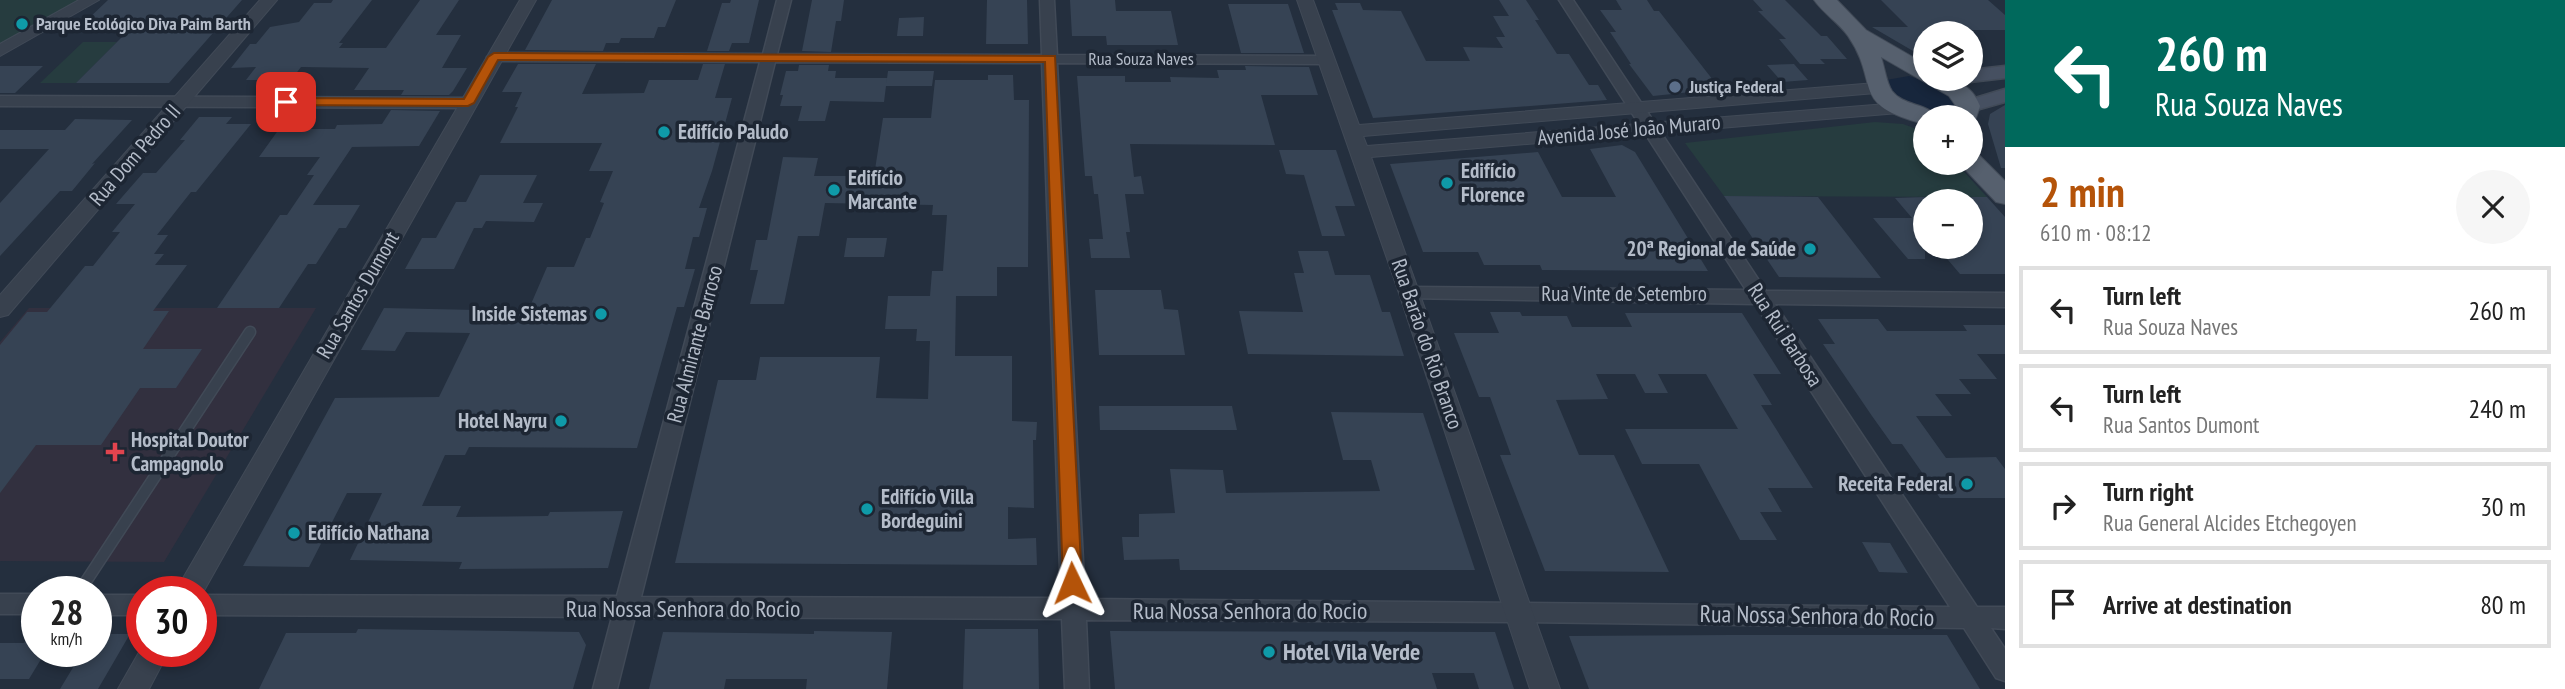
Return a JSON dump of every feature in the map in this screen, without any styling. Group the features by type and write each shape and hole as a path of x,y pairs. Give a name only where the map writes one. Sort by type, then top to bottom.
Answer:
{"main road":[{"path":"1825,0 1858,35 1913,66"},
{"path":"1858,35 1877,84 1887,101 1913,114"},
{"path":"1983,74 2005,72"},
{"path":"1877,84 1892,73 1913,76"},
{"path":"1983,76 2005,80"},
{"path":"1980,105 2005,95"},
{"path":"1983,147 2005,170"},
{"path":"1983,173 2005,196"}],"street":[{"path":"0,34 63,0"},
{"path":"0,51 91,0"},
{"name":"Rua Dom Pedro II","path":"0,309 269,0"},
{"name":"Rua Santos Dumont","path":"198,576 527,0"},
{"name":"Rua Almirante Barroso","path":"606,689 784,0"},
{"path":"1047,0 1077,689"},
{"name":"Rua Barão do Rio Branco","path":"1305,0 1410,293 1545,689"},
{"name":"Rua Rui Barbosa","path":"1566,0 2005,670"},
{"name":"Rua Souza Naves","path":"494,57 1327,60"},
{"name":"Avenida José João Muraro","path":"1351,131 1877,84"},
{"path":"0,101 468,103"},
{"name":"Avenida José João Muraro","path":"1359,152 1650,128 1913,115"},
{"path":"1403,149 1392,140 1395,134 1443,130 1478,120"},
{"name":"Rua Vinte de Setembro","path":"1410,293 1759,295 2005,300"},
{"path":"0,604 21,604"},
{"name":"Rua Nossa Senhora do Rocio","path":"217,606 1518,611 2005,618"},
{"path":"133,689 146,667"}],"lane":[{"path":"90,576 250,332"}],"shaded area":[{"name":"Hospital Doutor Campagnolo","path":"29,308 316,308 164,562 0,561 0,342"}],"green space":[{"name":"Parque Ecológico Diva Paim Barth","path":"0,0 90,0 0,48"},
{"path":"83,42 117,42 76,83 40,83"},
{"path":"1875,122 1903,124 1913,128 1913,175 1967,175 1980,189 1913,189 1913,197 1724,196 1685,143"}],"water":[{"path":"1913,77 1913,91 1945,91 1956,104 1913,105 1913,107 1897,101 1886,80"}],"building":[{"path":"108,0 242,0 169,83 76,83 139,20 87,20"},
{"path":"333,0 372,0 339,43 343,43 339,48 386,48 420,0 459,0 436,35 461,35 442,68 467,68 453,91 449,95 401,95 404,90 354,90 369,68 301,67 291,80 246,80 256,67 231,68 250,44 256,44 270,27 299,22 314,3 331,3"},
{"path":"552,0 676,0 665,27 658,27 654,38 621,38 619,43 606,43 603,51 525,50"},
{"path":"731,0 759,0 749,43 732,43 729,51 707,51 722,3 730,3"},
{"path":"812,0 844,0 841,21 836,21 831,52 802,51"},
{"path":"987,0 1027,0 1028,44 986,44"},
{"path":"1070,0 1115,0 1116,11 1171,11 1178,45 1107,45 1106,36 1072,36"},
{"path":"1499,0 1526,0 1539,20 1535,20 1557,54 1569,54 1589,85 1598,85 1607,100 1373,118 1332,10 1338,10 1335,3 1360,3 1363,10 1401,11 1426,61 1470,61 1463,47 1503,48 1496,37 1505,37 1493,16 1509,16"},
{"path":"1616,0 1647,0 1654,11 1659,11 1720,89 1653,96 1629,64 1610,32 1616,32 1600,10 1622,10"},
{"path":"1753,0 1785,0 1821,36 1827,36 1847,59 1820,59 1825,64 1800,64 1779,39 1786,39 1758,11 1763,11"},
{"path":"1881,0 1988,0 2005,15 2005,30 1983,30 1983,21 1913,21 1913,51 1872,27 1908,27"},
{"path":"1228,4 1288,4 1304,53 1241,53"},
{"path":"924,17 923,36 897,36 899,18"},
{"path":"518,64 596,64 582,94 644,93 649,80 698,80 703,64 725,64 715,98 732,98 699,208 707,208 699,237 693,237 685,269 695,269 684,307 677,307 637,448 469,447 465,455 445,455 422,506 461,506 456,517 548,516 550,512 623,511 608,568 459,569 462,562 350,560 382,493 347,493 309,567 243,566 335,398 439,397 470,333 406,332 395,351 361,350 384,308 528,311 547,267 574,267 586,238 590,238 604,203 600,202 613,171 589,171 602,143 500,143 518,107 515,107 522,92 502,92"},
{"path":"1794,64 1808,80 1782,82 1767,65"},
{"path":"799,65 829,65 828,71 836,71 835,78 887,78 884,102 830,101 825,121 798,121 802,106 780,106 783,95 780,95 786,71 798,71"},
{"path":"0,66 43,66 15,93 0,93"},
{"path":"1245,66 1309,67 1318,95 1261,95 1275,145 1130,144 1134,177 1141,176 1144,194 1125,194 1130,258 1091,258 1089,239 1103,239 1098,194 1094,194 1092,176 1085,176 1077,76 1125,76 1125,82 1171,82 1170,77 1219,78 1217,70 1246,70"},
{"path":"888,71 934,71 932,86 886,86"},
{"path":"988,75 1013,75 1014,100 1029,100 1028,267 997,267 997,296 956,296 955,356 1012,356 1012,421 1037,422 1036,440 1033,440 1034,508 1008,507 1008,539 1036,538 1037,565 675,563 718,380 756,380 760,357 880,357 876,398 928,399 930,341 916,341 917,329 885,329 888,296 930,296 932,271 943,271 947,215 932,215 933,205 825,203 819,236 798,236 784,304 750,304 758,270 750,270 756,240 767,240 783,157 818,158 814,176 874,176 883,118 931,118 935,80 988,80"},
{"path":"2005,105 2005,168 2001,168 1988,124 1990,114"},
{"path":"391,110 440,111 419,146 352,147 313,205 360,205 346,228 339,228 316,264 308,264 279,308 217,308 280,215 287,215 314,175 307,175 320,157 259,157 279,129 335,129 337,125 382,124"},
{"path":"199,117 232,117 226,124 251,124 157,235 168,235 154,254 164,254 155,265 187,265 153,311 169,311 143,349 202,349 176,388 140,388 101,445 36,445 0,493 0,345 27,312 47,312 85,266 93,266 120,232 112,232 135,204 116,204 143,173 156,173 185,140 180,140"},
{"path":"75,119 132,120 92,164 95,163 72,191 60,191 0,256 0,203 49,149 0,149 0,130 65,130"},
{"path":"1622,145 1635,152 1708,271 1542,270 1540,265 1484,265 1478,252 1423,252 1390,164 1538,152 1562,197 1616,197 1590,149"},
{"path":"1279,150 1336,150 1355,206 1335,206 1345,236 1322,236 1304,175 1286,174"},
{"path":"480,175 537,175 523,203 543,203 534,222 486,221 482,228 474,228 454,269 405,269 422,238 436,238 456,202 466,202"},
{"name":"20ª Regional de Saúde","path":"1724,196 1818,197 1881,278 1779,277"},
{"path":"1913,197 1913,259 1908,259 1873,218 1912,218 1895,198"},
{"path":"1983,197 1987,197 2005,217 2005,274 1960,274 1947,259 1983,259"},
{"path":"847,238 887,238 884,257 844,257"},
{"path":"1298,251 1328,251 1335,275 1370,275 1382,312 1390,312 1404,356 1248,354 1239,311 1303,312 1294,273 1304,273"},
{"path":"1095,290 1161,290 1164,309 1178,310 1185,355 1099,355"},
{"path":"1490,312 1520,312 1522,316 1567,316 1572,327 1632,327 1625,313 1742,313 1781,374 1753,374 1772,405 1761,405 1813,488 1768,488 1782,512 1760,512 1777,540 1740,540 1699,464 1642,464 1625,429 1738,429 1706,374 1658,374 1668,393 1645,393 1635,374 1596,374 1608,399 1556,400 1579,455 1614,455 1669,572 1545,571 1500,455 1511,455 1490,397 1479,397 1454,333 1499,333"},
{"path":"1818,319 1878,319 1887,331 1967,331 1963,325 2005,325 2005,354 1977,354 1997,379 1959,379 1971,394 1935,394 1952,416 1916,416 1946,458 1996,457 2005,469 2005,498 1940,498 1902,444 1892,444 1872,416 1823,344 1835,344"},
{"path":"1099,406 1232,406 1237,430 1100,430"},
{"path":"1331,412 1423,413 1475,570 1180,570 1179,559 1124,560 1122,537 1139,537 1139,514 1175,513 1170,469 1223,470 1226,493 1380,491 1371,460 1343,460"},
{"path":"1862,542 1890,543 1908,573 1879,572"},
{"path":"358,629 579,632 586,645 573,689 259,689 286,633 356,633"},
{"path":"965,629 1038,629 1039,689 963,689"},
{"path":"814,631 892,632 887,689 806,689 807,679 726,679 724,689 649,689 663,632 814,634"},
{"name":"Hotel Vila Verde","path":"1110,631 1495,632 1514,689 1479,689 1474,673 1432,673 1437,689 1115,689"},
{"path":"112,634 126,634 126,641 112,665"},
{"path":"1947,635 1980,689 1589,689 1569,636"},
{"path":"0,643 21,643 21,667 36,667 29,679 0,679"},
{"path":"73,667 111,667 98,689 60,689"}],"place":[{"name":"Parque Ecológico Diva Paim Barth","path":"22,24"},
{"name":"Justiça Federal","path":"1675,87"},
{"name":"Edifício Paludo","path":"664,132"},
{"name":"Edifício Florence","path":"1447,183"},
{"name":"Edifício Marcante","path":"834,190"},
{"name":"20ª Regional de Saúde","path":"1810,249"},
{"name":"Inside Sistemas","path":"601,314"},
{"name":"Hotel Nayru","path":"561,421"},
{"name":"Hospital Doutor Campagnolo","path":"115,452"},
{"name":"Receita Federal","path":"1967,484"},
{"name":"Edifício Villa Bordeguini","path":"867,509"},
{"name":"Edifício Nathana","path":"294,533"},
{"name":"Hotel Vila Verde","path":"1269,652"}],"route":[{"path":"286,102 468,103 494,57 1051,58 1072,583"}]}
